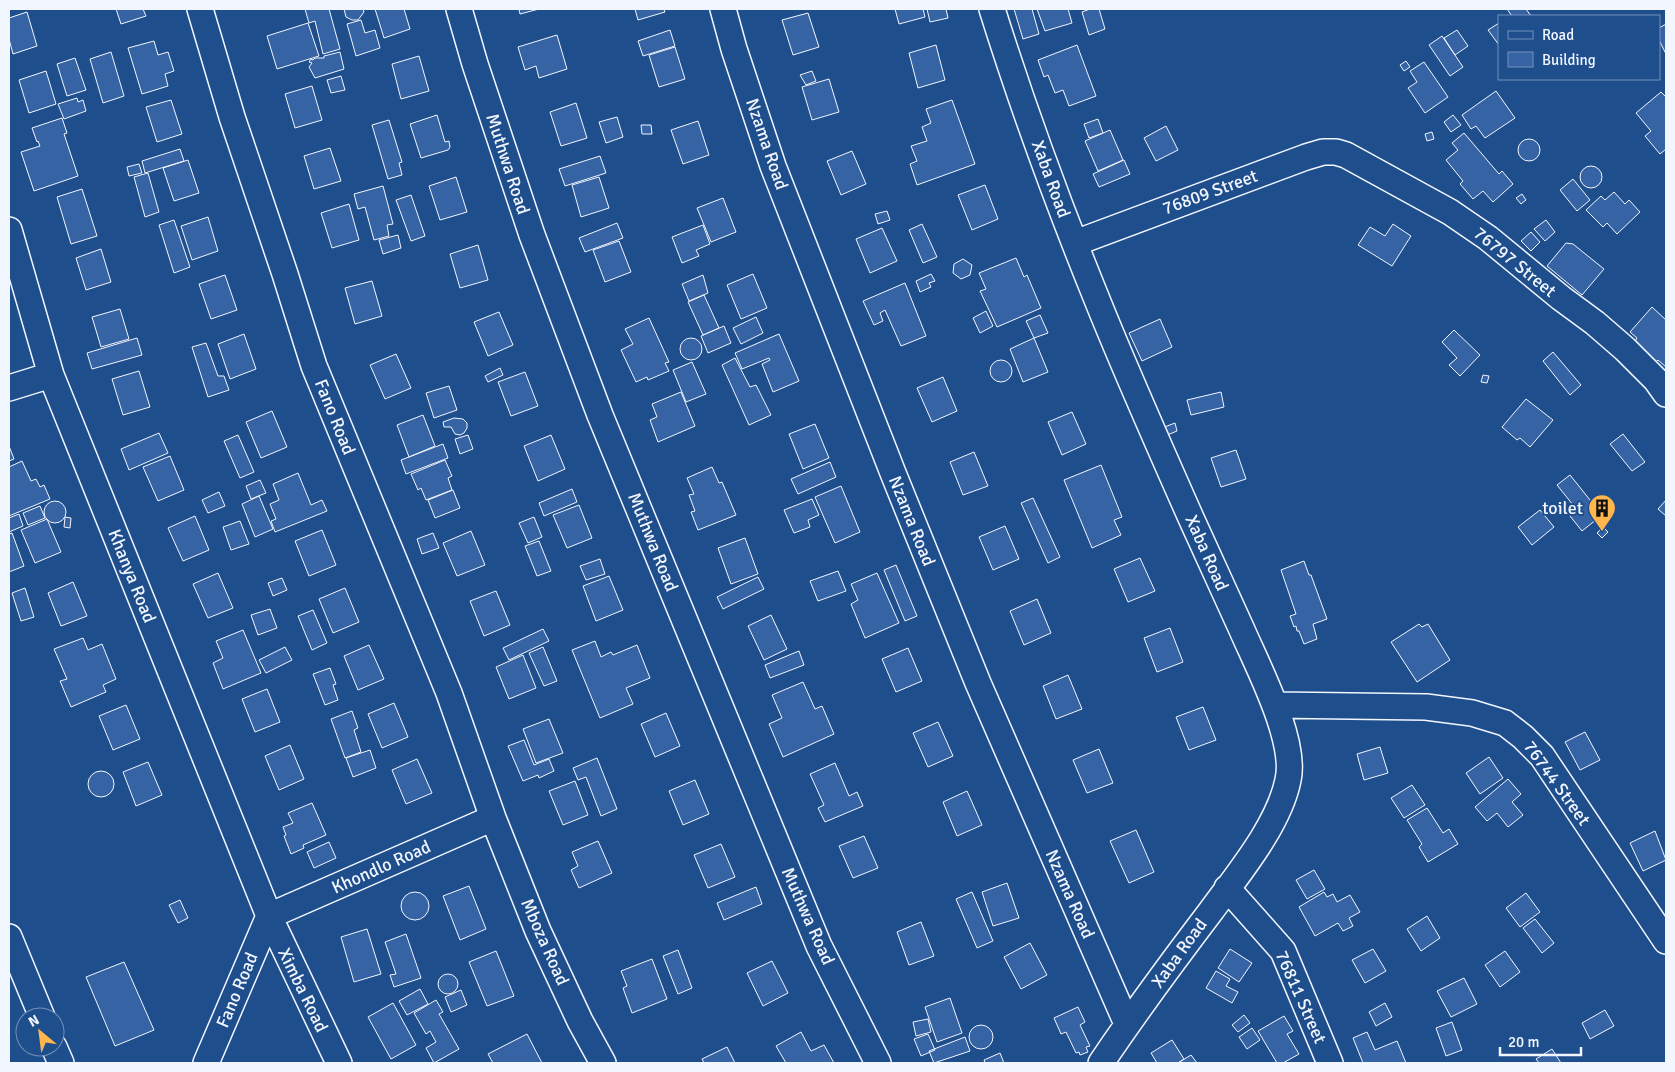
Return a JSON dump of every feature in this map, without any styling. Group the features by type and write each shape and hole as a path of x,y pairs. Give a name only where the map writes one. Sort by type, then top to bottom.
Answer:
{"street":[{"name":"Fano Road","path":"200,9 232,116 314,366 449,693 493,818"},
{"name":"Muthwa Road","path":"459,9 475,64 532,235 600,415 819,946 878,1063"},
{"name":"Nzama Road","path":"723,9 734,49 773,166 896,482 978,683 1127,1024"},
{"name":"Xaba Road","path":"992,9 1052,183 1098,302 1186,507 1275,705 1288,753 1290,776 1284,800 1254,850 1100,1063"},
{"name":"76809 Street","path":"1075,243 1306,157 1323,152 1336,152 1346,155"},
{"name":"76797 Street","path":"1346,155 1450,212 1488,238 1625,349 1656,380 1666,394"},
{"name":"Khanya Road","path":"9,230 51,375 269,916"},
{"path":"9,388 51,375"},
{"name":"76744 Street","path":"1275,705 1426,708 1472,713 1505,722 1523,736 1542,756 1666,941"},
{"name":"Khondlo Road","path":"269,916 493,818"},
{"name":"Mboza Road","path":"493,818 538,931 580,1021 603,1063"},
{"name":"76811 Street","path":"1227,888 1283,951 1330,1063"},
{"name":"Fano Road","path":"206,1063 269,916"},
{"name":"Ximba Road","path":"269,916 339,1063"},
{"path":"9,937 38,1007"}],"building":[{"path":"116,9 143,9 146,16 121,24"},
{"path":"305,9 329,9 340,49 323,54 315,21 309,23"},
{"path":"344,9 363,9 364,12 358,20 352,20 346,17"},
{"path":"375,9 404,9 410,29 384,38"},
{"path":"519,9 539,9 520,14"},
{"path":"635,9 664,9 665,12 638,20"},
{"path":"895,9 923,9 925,17 899,24"},
{"path":"927,9 946,9 948,18 930,22"},
{"path":"1014,9 1032,9 1039,34 1023,39"},
{"path":"1037,9 1068,9 1072,23 1045,31"},
{"path":"1090,9 1099,9 1105,29 1089,35 1082,12"},
{"path":"1507,9 1526,9 1530,15 1511,15"},
{"path":"27,12 37,46 13,54 9,39 9,18"},
{"path":"808,13 819,47 793,55 782,20"},
{"path":"361,20 365,33 375,30 380,48 356,56 347,24"},
{"path":"308,23 319,56 277,69 267,36"},
{"path":"1498,24 1498,44 1488,30"},
{"path":"1666,24 1666,54 1660,42 1660,27"},
{"path":"670,30 675,46 643,56 638,41"},
{"path":"1457,30 1468,46 1455,55 1444,38"},
{"path":"557,35 567,69 539,78 536,66 525,70 518,47"},
{"path":"1442,36 1463,67 1450,76 1429,45"},
{"path":"154,41 158,55 168,52 174,71 165,74 168,86 142,94 128,48"},
{"path":"936,45 945,80 918,88 909,53"},
{"path":"1077,45 1096,96 1069,106 1063,90 1055,93 1048,75 1044,77 1038,60"},
{"path":"675,47 685,79 659,87 649,55"},
{"path":"111,52 124,96 103,103 90,59"},
{"path":"340,52 344,69 315,78 309,67 312,63 309,62 311,59 324,58 324,56"},
{"path":"419,56 429,91 401,99 392,64"},
{"path":"75,58 86,90 67,96 57,64"},
{"path":"1406,61 1410,67 1404,71 1400,65"},
{"path":"1424,62 1448,97 1425,113 1408,88 1417,82 1410,71"},
{"path":"46,71 56,104 29,113 19,80"},
{"path":"812,71 816,81 806,85 800,75"},
{"path":"341,76 345,90 331,93 327,80"},
{"path":"829,79 839,112 812,120 802,87"},
{"path":"312,86 322,120 295,128 285,94"},
{"path":"1496,91 1515,118 1485,138 1476,126 1471,129 1462,115"},
{"path":"1661,92 1666,97 1666,149 1660,154 1645,136 1651,131 1636,113"},
{"path":"77,98 78,102 83,100 86,111 64,119 58,104"},
{"path":"171,100 182,134 157,142 146,107"},
{"path":"952,100 975,164 917,185 910,164 917,161 911,146 927,141 922,127 931,123 926,109"},
{"path":"576,103 587,138 561,146 550,112"},
{"path":"437,115 445,142 449,141 450,147 448,150 421,158 410,124"},
{"path":"1453,115 1461,125 1451,132 1444,122"},
{"path":"617,117 623,137 606,143 599,122"},
{"path":"62,118 67,133 64,134 78,176 34,191 21,152 40,146 32,128"},
{"path":"1098,119 1103,133 1089,138 1084,124"},
{"path":"389,120 402,162 399,163 402,175 388,179 372,125"},
{"path":"698,121 709,155 683,164 671,130"},
{"path":"641,125 651,125 652,134 642,134"},
{"path":"1166,126 1178,150 1156,161 1144,138"},
{"path":"1110,130 1123,160 1098,171 1085,141"},
{"path":"1432,132 1434,139 1427,141 1425,134"},
{"path":"1464,133 1499,174 1502,171 1513,184 1493,202 1483,191 1473,199 1460,184 1463,181 1446,160 1458,150 1452,143"},
{"path":"1529,139 1537,142 1540,150 1537,158 1529,161 1521,158 1518,150 1521,142"},
{"path":"330,148 341,181 314,189 304,156"},
{"path":"180,149 184,161 145,173 142,161"},
{"path":"852,151 866,184 841,195 827,161"},
{"path":"600,156 606,173 565,186 559,169"},
{"path":"188,160 199,193 174,201 163,168"},
{"path":"1124,160 1130,174 1099,187 1093,174"},
{"path":"139,164 142,173 129,176 127,167"},
{"path":"1587,166 1595,166 1602,173 1602,181 1595,188 1587,188 1580,181 1580,173"},
{"path":"148,173 159,212 145,217 134,177"},
{"path":"456,177 467,212 440,220 429,186"},
{"path":"599,177 609,208 581,217 572,185"},
{"path":"1573,179 1590,200 1577,211 1560,190"},
{"path":"985,185 998,219 972,230 958,195"},
{"path":"383,186 393,224 387,225 389,236 374,240 365,207 358,209 354,194"},
{"path":"82,189 97,236 71,244 57,197"},
{"path":"1614,192 1625,204 1629,200 1640,212 1617,234 1607,223 1603,227 1586,210 1601,196 1605,200"},
{"path":"1522,194 1526,200 1521,204 1516,198"},
{"path":"411,195 425,236 411,241 396,200"},
{"path":"723,198 736,232 711,242 697,208"},
{"path":"349,204 359,240 332,248 321,213"},
{"path":"887,211 890,220 878,224 875,214"},
{"path":"208,217 218,251 192,260 181,226"},
{"path":"174,220 190,267 174,273 159,225"},
{"path":"1546,220 1555,232 1545,241 1534,229"},
{"path":"617,223 623,238 585,252 579,238"},
{"path":"922,224 937,257 923,263 909,230"},
{"path":"1393,224 1411,236 1392,266 1358,245 1370,227 1385,236"},
{"path":"703,225 710,244 696,250 699,256 682,263 672,237"},
{"path":"882,228 897,261 870,273 856,239"},
{"path":"1531,232 1540,242 1531,251 1521,241"},
{"path":"398,235 401,248 383,254 379,240"},
{"path":"619,241 631,272 605,282 593,250"},
{"path":"1566,243 1573,244 1604,269 1582,295 1547,266"},
{"path":"478,245 488,280 460,288 450,254"},
{"path":"101,249 111,282 86,290 76,258"},
{"path":"1016,258 1024,277 1027,275 1041,308 997,327 980,291 986,289 979,273"},
{"path":"963,259 972,265 970,275 961,279 953,273 954,264"},
{"path":"753,274 767,308 741,319 727,285"},
{"path":"931,274 935,281 929,283 931,287 920,292 916,281"},
{"path":"225,275 237,310 211,319 199,284"},
{"path":"703,275 708,293 689,301 682,284"},
{"path":"372,281 382,316 355,324 345,288"},
{"path":"905,283 926,336 901,346 885,310 880,313 883,321 874,325 863,301"},
{"path":"704,295 719,328 703,335 688,302"},
{"path":"1652,307 1666,320 1666,367 1658,360 1655,363 1633,344 1637,338 1630,332"},
{"path":"120,309 129,339 101,347 92,317"},
{"path":"986,311 993,326 980,333 973,318"},
{"path":"499,312 513,345 488,356 474,322"},
{"path":"1040,315 1048,333 1034,338 1026,321"},
{"path":"756,317 763,333 741,344 733,328"},
{"path":"649,318 669,362 665,363 669,371 648,380 647,377 636,382 621,350 633,344 625,329"},
{"path":"1160,319 1172,347 1142,361 1129,333"},
{"path":"724,326 731,343 708,353 701,336"},
{"path":"1454,330 1480,355 1460,376 1449,365 1457,358 1442,342"},
{"path":"244,334 256,369 230,379 218,344"},
{"path":"779,334 799,381 773,392 762,364 770,360 769,358 742,369 735,353"},
{"path":"137,338 142,355 92,369 87,353"},
{"path":"691,338 699,341 702,349 699,357 691,360 683,357 680,349 683,341"},
{"path":"1034,338 1048,372 1023,382 1010,349"},
{"path":"206,343 218,376 224,376 229,390 208,397 192,347"},
{"path":"1553,352 1581,385 1570,395 1543,361"},
{"path":"396,354 411,388 385,399 370,365"},
{"path":"735,358 750,387 756,385 771,415 749,425 722,365"},
{"path":"1001,360 1009,363 1012,371 1009,379 1001,382 993,379 990,371 993,363"},
{"path":"692,362 706,394 686,402 673,370"},
{"path":"500,368 503,375 488,382 485,376"},
{"path":"139,371 150,407 123,415 112,379"},
{"path":"525,372 538,406 511,416 498,382"},
{"path":"1483,375 1489,376 1487,383 1481,382"},
{"path":"943,377 957,411 932,422 917,388"},
{"path":"449,386 457,410 434,418 426,393"},
{"path":"681,392 695,426 658,442 650,420 657,417 652,404"},
{"path":"1221,392 1224,407 1191,415 1187,400"},
{"path":"1526,399 1553,420 1530,447 1520,438 1517,440 1502,427"},
{"path":"272,411 287,447 261,458 246,422"},
{"path":"1072,412 1086,444 1062,455 1048,422"},
{"path":"423,415 435,446 409,457 397,425"},
{"path":"454,418 463,419 467,423 467,428 460,435 455,434 451,427 444,427 443,422"},
{"path":"1175,423 1177,431 1165,436 1162,428"},
{"path":"815,424 829,458 803,469 789,434"},
{"path":"159,433 168,453 129,470 121,449"},
{"path":"1623,434 1645,462 1632,471 1610,444"},
{"path":"238,435 254,472 240,478 224,441"},
{"path":"468,435 473,449 460,454 455,439"},
{"path":"551,435 565,469 538,481 524,446"},
{"path":"443,444 448,458 406,474 401,460"},
{"path":"9,446 14,459 9,461"},
{"path":"1236,450 1246,479 1221,487 1211,458"},
{"path":"974,452 988,486 963,495 950,462"},
{"path":"170,456 184,490 158,501 143,467"},
{"path":"445,460 452,476 448,478 452,490 426,500 421,488 418,490 411,474"},
{"path":"22,461 31,481 36,479 40,487 44,485 50,499 9,516 9,467"},
{"path":"830,462 836,477 798,494 791,479"},
{"path":"1101,465 1122,517 1114,520 1121,535 1092,548 1064,480"},
{"path":"712,467 719,483 722,482 736,515 698,530 691,512 695,511 689,495 694,494 687,478"},
{"path":"298,473 311,505 322,500 327,511 275,532 271,521 276,519 270,504 279,500 273,484"},
{"path":"1570,475 1602,515 1582,531 1570,516 1577,510 1557,485"},
{"path":"260,480 266,493 251,499 246,486"},
{"path":"841,486 860,532 835,543 815,497"},
{"path":"572,489 577,502 544,516 539,503"},
{"path":"453,490 460,508 435,518 428,500"},
{"path":"219,492 225,506 208,513 202,500"},
{"path":"259,496 273,529 255,537 242,504"},
{"path":"1033,498 1060,557 1048,563 1021,503"},
{"path":"812,499 819,515 808,520 810,527 794,533 784,510"},
{"path":"1666,500 1666,516 1658,509"},
{"path":"55,501 63,504 66,512 63,520 55,523 47,520 44,512 47,504"},
{"path":"579,505 592,538 567,548 553,515"},
{"path":"40,506 45,518 28,525 23,513"},
{"path":"1540,510 1554,527 1532,545 1518,527"},
{"path":"19,514 23,526 9,532 9,518"},
{"path":"195,516 209,550 183,561 168,528"},
{"path":"65,517 71,518 70,528 64,527"},
{"path":"534,517 542,537 528,543 519,523"},
{"path":"47,519 61,552 35,563 21,530"},
{"path":"240,521 249,544 231,550 223,527"},
{"path":"1005,526 1019,559 993,570 979,537"},
{"name":"toilet","path":"1603,527 1608,532 1602,538 1597,533"},
{"path":"322,530 336,565 309,576 295,541"},
{"path":"471,531 485,565 457,576 443,543"},
{"path":"12,533 24,566 9,572 9,534"},
{"path":"433,533 439,548 422,554 417,539"},
{"path":"745,538 758,574 731,584 718,548"},
{"path":"539,541 551,571 537,576 525,546"},
{"path":"1140,558 1155,591 1128,602 1114,569"},
{"path":"600,559 605,574 586,580 580,566"},
{"path":"1304,561 1327,619 1313,624 1317,639 1304,644 1290,616 1296,614 1281,570"},
{"path":"896,565 917,616 905,621 884,570"},
{"path":"838,571 846,591 818,601 810,581"},
{"path":"218,573 233,608 208,618 193,584"},
{"path":"877,573 899,623 865,638 851,604 858,600 851,584"},
{"path":"609,576 623,610 596,621 583,586"},
{"path":"758,577 764,589 723,609 717,597"},
{"path":"282,578 287,590 273,596 268,583"},
{"path":"73,582 87,616 61,626 48,593"},
{"path":"25,588 34,617 21,621 12,593"},
{"path":"345,588 359,622 333,633 319,599"},
{"path":"496,591 510,625 484,636 470,601"},
{"path":"1037,599 1051,633 1024,645 1010,611"},
{"path":"270,609 277,628 258,635 251,615"},
{"path":"313,610 327,643 312,650 298,616"},
{"path":"771,615 787,649 764,660 748,626"},
{"path":"1419,624 1422,627 1428,624 1450,660 1417,682 1391,642"},
{"path":"1170,628 1183,662 1157,672 1144,638"},
{"path":"543,629 549,641 509,660 503,648"},
{"path":"243,630 261,673 223,689 213,663 223,658 216,641"},
{"path":"83,638 88,650 102,644 116,679 103,685 106,692 71,707 60,681 67,679 54,649"},
{"path":"595,641 601,657 611,652 613,655 637,645 650,678 626,688 633,704 600,718 572,650"},
{"path":"369,645 384,679 358,690 344,656"},
{"path":"285,647 292,660 266,673 259,660"},
{"path":"543,647 557,681 544,686 529,653"},
{"path":"908,648 922,681 896,692 882,659"},
{"path":"799,651 804,665 770,678 765,665"},
{"path":"523,655 536,688 509,699 496,667"},
{"path":"330,668 336,684 333,685 338,700 325,705 313,674"},
{"path":"1068,675 1082,709 1056,719 1043,686"},
{"path":"803,682 815,709 822,706 834,734 783,757 769,724 782,718 772,695"},
{"path":"267,689 280,722 255,732 242,699"},
{"path":"394,703 408,737 382,748 368,714"},
{"path":"126,705 140,739 113,750 99,716"},
{"path":"1203,707 1216,740 1189,750 1176,717"},
{"path":"352,711 358,728 354,730 361,752 345,758 331,719"},
{"path":"666,713 680,746 655,757 641,724"},
{"path":"549,719 563,753 536,763 523,729"},
{"path":"938,722 953,756 928,767 913,733"},
{"path":"1585,732 1600,760 1580,770 1565,742"},
{"path":"524,740 534,765 549,759 554,771 539,778 538,775 523,781 508,746"},
{"path":"290,745 304,779 279,790 265,756"},
{"path":"1380,747 1388,773 1364,780 1357,754"},
{"path":"1099,749 1113,783 1087,793 1073,760"},
{"path":"370,750 376,768 353,777 346,758"},
{"path":"1489,757 1503,778 1480,794 1466,773"},
{"path":"597,758 617,809 601,816 586,777 578,780 573,768"},
{"path":"417,759 432,793 406,804 392,770"},
{"path":"148,762 162,795 136,806 123,772"},
{"path":"835,763 849,796 857,792 863,806 825,822 818,808 824,805 810,774"},
{"path":"101,771 110,775 114,784 110,793 101,797 92,793 88,784 92,775"},
{"path":"1508,779 1521,794 1512,802 1523,815 1508,827 1497,813 1487,821 1475,807"},
{"path":"695,780 709,814 683,825 669,791"},
{"path":"575,781 588,815 563,825 549,791"},
{"path":"1412,785 1425,805 1404,818 1391,798"},
{"path":"967,791 982,825 957,836 943,802"},
{"path":"312,803 326,835 303,845 304,848 291,854 284,836 286,835 283,827 293,823 288,813"},
{"path":"1427,808 1443,833 1449,829 1458,844 1428,862 1419,847 1422,844 1407,820"},
{"path":"1136,830 1154,872 1129,883 1110,841"},
{"path":"1655,831 1666,860 1643,871 1630,843"},
{"path":"864,836 878,868 853,878 839,846"},
{"path":"598,841 612,873 579,888 571,870 578,866 572,852"},
{"path":"329,842 336,858 314,868 307,852"},
{"path":"721,844 735,877 708,888 694,855"},
{"path":"1314,870 1325,889 1307,899 1296,880"},
{"path":"1007,883 1019,918 993,926 982,892"},
{"path":"469,886 486,929 460,940 443,896"},
{"path":"756,887 762,904 724,920 717,903"},
{"path":"415,892 425,896 429,906 425,916 415,920 405,916 401,906 405,896"},
{"path":"972,892 993,941 977,948 956,899"},
{"path":"1324,892 1327,897 1333,894 1337,902 1350,895 1360,912 1349,918 1353,926 1343,931 1338,923 1315,936 1299,907"},
{"path":"1526,893 1540,912 1520,927 1506,908"},
{"path":"180,900 188,918 178,923 169,905"},
{"path":"1427,916 1440,938 1421,951 1407,929"},
{"path":"1535,919 1554,943 1542,953 1523,928"},
{"path":"921,922 934,956 909,965 897,932"},
{"path":"367,929 381,974 354,982 341,937"},
{"path":"406,934 421,978 394,987 390,975 396,974 385,942"},
{"path":"1030,943 1047,975 1021,989 1004,957"},
{"path":"1230,949 1252,963 1239,982 1218,968"},
{"path":"1373,949 1386,971 1365,983 1352,960"},
{"path":"678,950 692,988 678,994 663,956"},
{"path":"496,951 514,996 487,1006 469,962"},
{"path":"1505,951 1520,972 1500,987 1485,965"},
{"path":"652,959 667,999 632,1013 623,988 627,986 621,971"},
{"path":"772,961 788,993 763,1006 747,973"},
{"path":"124,962 154,1030 115,1046 86,977"},
{"path":"1216,971 1230,979 1226,986 1238,992 1232,1003 1206,988"},
{"path":"448,974 455,977 458,984 455,991 448,994 441,991 438,984 441,977"},
{"path":"1464,978 1477,1004 1451,1017 1437,991"},
{"path":"420,989 428,1004 407,1015 399,1001"},
{"path":"461,990 467,1005 451,1012 445,997"},
{"path":"950,998 962,1033 937,1042 925,1007"},
{"path":"436,1000 443,1012 439,1014 459,1049 434,1063 426,1048 436,1042 430,1031 426,1034 414,1013"},
{"path":"393,1003 416,1045 391,1059 368,1017"},
{"path":"1385,1003 1392,1017 1376,1026 1369,1012"},
{"path":"1078,1007 1085,1022 1080,1025 1090,1046 1086,1047 1088,1052 1080,1055 1079,1052 1076,1053 1066,1032 1061,1034 1054,1018"},
{"path":"1605,1010 1614,1026 1590,1039 1582,1023"},
{"path":"1244,1015 1250,1023 1238,1032 1232,1025"},
{"path":"1284,1016 1293,1031 1287,1034 1299,1054 1283,1063 1277,1063 1258,1031"},
{"path":"928,1019 931,1032 916,1036 913,1022"},
{"path":"1452,1022 1462,1050 1446,1056 1436,1028"},
{"path":"981,1025 986,1026 992,1032 992,1042 986,1048 981,1049 976,1048 970,1042 969,1037 970,1032 976,1026"},
{"path":"1252,1028 1260,1040 1247,1049 1239,1037"},
{"path":"801,1032 811,1051 824,1045 834,1063 786,1063 776,1046"},
{"path":"1367,1032 1375,1050 1397,1041 1406,1063 1363,1063 1353,1038"},
{"path":"527,1034 542,1063 493,1063 488,1054"},
{"path":"928,1034 935,1050 921,1056 914,1039"},
{"path":"965,1037 970,1051 934,1063 929,1051"},
{"path":"1172,1040 1184,1059 1178,1063 1157,1063 1151,1053"},
{"path":"727,1047 735,1063 704,1063 702,1059"},
{"path":"1552,1049 1561,1063 1539,1063 1536,1059"},
{"path":"1000,1053 1004,1063 985,1063 984,1060"},
{"path":"1191,1055 1197,1063 1178,1063"}],"place":[{"name":"toilet","path":"1602,532"}]}
